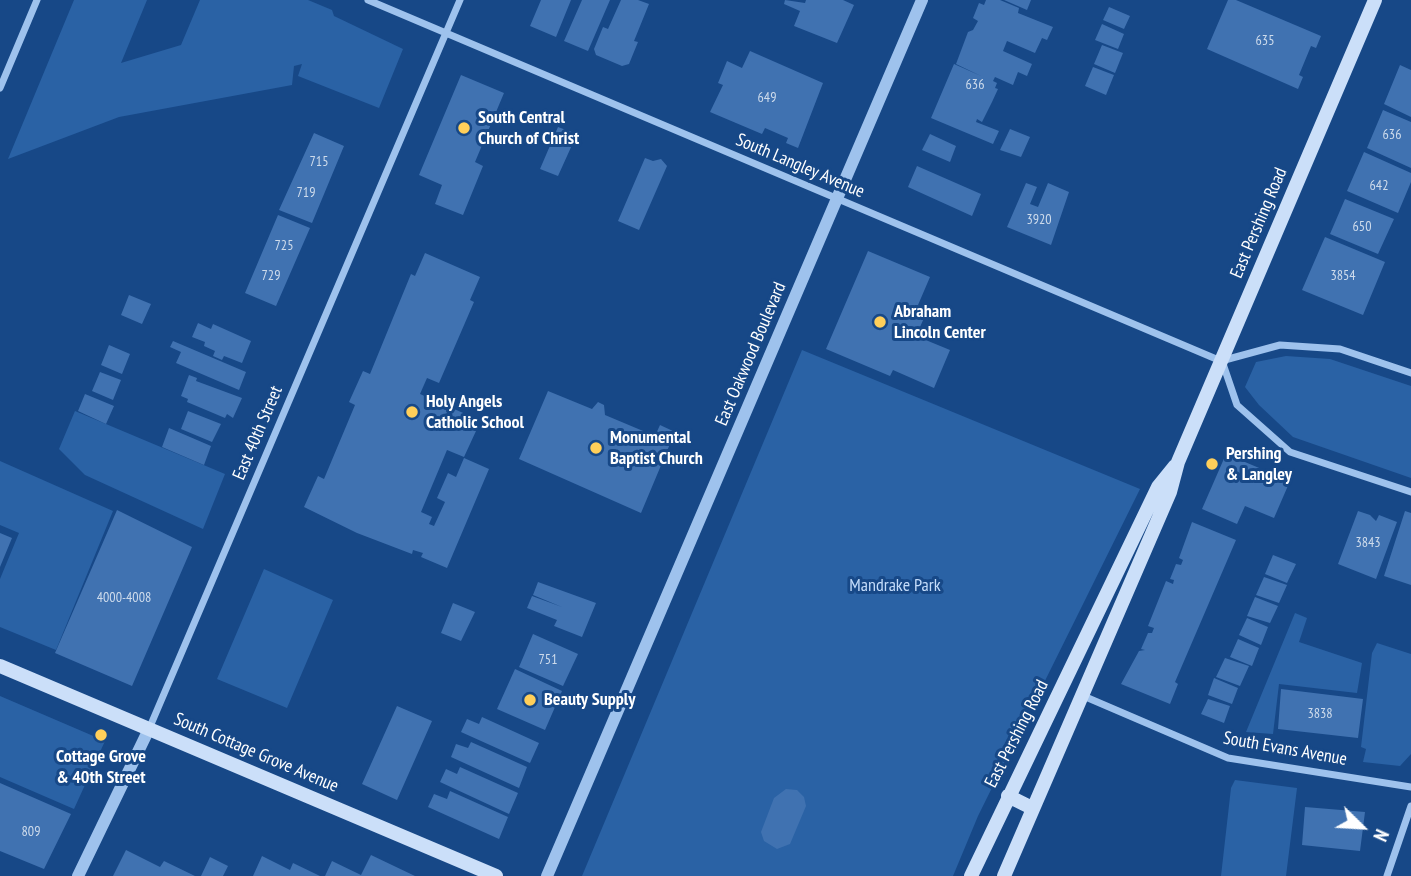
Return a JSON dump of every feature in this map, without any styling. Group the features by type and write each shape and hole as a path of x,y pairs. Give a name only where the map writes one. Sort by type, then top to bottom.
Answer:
{"main road":[{"name":"East Pershing Road","path":"1004,876 1170,492 1178,462 1375,0"},
{"name":"East Pershing Road","path":"971,876 1158,487 1178,462"},
{"name":"South Cottage Grove Avenue","path":"0,666 496,876"},
{"path":"1008,796 1032,808"}],"street":[{"path":"0,88 37,0"},
{"name":"South Langley Avenue","path":"368,0 1221,361"},
{"name":"East 40th Street","path":"78,876 149,729 460,0"},
{"name":"East Oakwood Boulevard","path":"547,876 922,0"},
{"path":"1411,373 1340,349 1292,345 1280,345 1221,361 1237,405 1290,452 1411,492"},
{"name":"South Evans Avenue","path":"1081,695 1228,758 1411,787"},
{"path":"1387,876 1411,806"}],"green space":[{"path":"74,0 147,0 121,63 181,45 200,0 308,0 332,10 334,16 403,49 379,108 298,76 302,64 294,66 292,85 119,117 8,159"},
{"name":"Mandrake Park","path":"802,350 1140,489 978,816 953,876 582,876"},
{"path":"1286,356 1330,359 1411,386 1411,478 1293,437 1259,405 1245,387 1256,362"},
{"path":"75,411 225,474 203,529 85,475 59,449"},
{"path":"0,461 113,511 56,650 0,627 0,579 19,533 0,525"},
{"path":"264,569 333,600 287,708 217,679"},
{"path":"1295,613 1307,618 1299,642 1362,663 1357,693 1279,684 1273,734 1246,732"},
{"path":"1377,643 1411,654 1411,754 1400,766 1363,762 1366,749 1361,747 1372,653"},
{"path":"0,696 105,741 74,809 0,777"},
{"path":"1235,780 1297,788 1286,876 1221,876 1231,788"}],"building":[{"path":"541,0 571,0 556,37 530,26"},
{"path":"582,0 610,0 588,51 564,41"},
{"path":"621,0 638,0 649,4 634,41 638,42 629,64 622,66 596,55 594,49 603,27 608,29"},
{"path":"785,0 805,3 806,0 843,0 854,5 837,43 794,26 800,11 784,4"},
{"path":"986,0 1000,0 1019,8 1018,13 1053,27 1047,40 1042,38 1035,53 1007,41 1003,51 1032,64 1027,76 1018,72 1013,85 995,77 993,81 997,83 995,88 998,89 982,122 977,119 976,122 999,131 993,144 931,118 954,64 981,76 956,64 968,32 973,30 978,21 973,18 979,3 984,5"},
{"path":"1004,0 1031,0 1027,10"},
{"path":"1228,0 1236,0 1321,36 1316,48 1311,46 1299,75 1303,77 1298,89 1207,49"},
{"path":"1109,7 1130,16 1124,29 1103,20"},
{"path":"1102,24 1124,34 1118,49 1095,40"},
{"path":"1102,45 1123,53 1115,73 1094,64"},
{"path":"750,51 823,83 798,148 786,143 788,138 765,128 762,134 710,112 723,85 718,83 727,61 742,68"},
{"path":"1400,65 1411,70 1411,117 1384,104"},
{"path":"1093,67 1114,75 1106,95 1085,86"},
{"name":"South Central Church of Christ","path":"461,75 504,93 475,162 483,166 463,215 435,204 442,185 419,175"},
{"path":"1383,110 1411,122 1411,168 1367,148"},
{"path":"558,127 577,134 558,176 540,169"},
{"path":"1010,129 1030,137 1021,157 1000,150"},
{"path":"314,133 344,146 312,223 279,210"},
{"path":"930,134 956,146 950,162 922,150"},
{"path":"1364,152 1411,173 1411,182 1398,213 1347,191"},
{"path":"645,158 653,161 661,159 667,166 639,230 618,221"},
{"path":"917,166 981,194 972,216 908,187"},
{"path":"1026,183 1037,187 1030,204 1038,207 1048,183 1069,192 1051,245 1007,227"},
{"path":"1345,199 1394,219 1378,254 1330,234"},
{"path":"278,215 310,228 276,306 245,293"},
{"path":"1325,237 1385,262 1363,315 1302,290"},
{"name":"Abraham Lincoln Center","path":"868,251 930,277 918,305 928,309 916,336 950,350 934,388 893,370 890,376 826,349"},
{"name":"Holy Angels Catholic School","path":"425,253 480,277 470,300 474,302 439,383 427,378 420,394 470,416 465,426 476,431 464,457 447,450 421,512 432,517 429,524 434,526 445,502 437,498 448,473 456,477 464,458 489,469 447,568 421,557 423,553 413,550 412,554 357,533 304,507 318,476 324,479 355,405 349,402 363,371 370,374 411,274 415,276"},
{"path":"129,295 151,304 142,324 121,315"},
{"path":"198,323 211,329 213,324 251,341 242,363 224,356 222,360 213,356 215,351 204,346 205,342 192,337"},
{"path":"173,341 246,372 239,390 176,363 181,352 170,347"},
{"path":"109,345 130,354 122,374 101,365"},
{"path":"100,372 121,380 113,400 92,391"},
{"path":"189,375 197,378 196,381 242,398 233,418 227,414 225,418 187,402 188,399 181,396"},
{"name":"Monumental Baptist Church","path":"548,391 592,409 598,402 604,405 605,415 655,436 660,425 675,432 641,513 519,459"},
{"path":"85,394 114,406 106,424 78,411"},
{"path":"188,411 221,424 212,442 181,429"},
{"path":"169,428 211,446 204,465 162,447"},
{"path":"1226,454 1290,481 1274,518 1245,506 1237,524 1202,509"},
{"path":"117,510 192,547 132,686 55,653"},
{"path":"1358,511 1370,515 1376,521 1379,515 1397,522 1376,579 1338,564"},
{"path":"1405,511 1411,513 1411,585 1384,576"},
{"path":"1192,522 1236,540 1175,682 1178,684 1170,704 1121,684 1139,651 1145,650 1141,649 1148,633 1152,633 1154,628 1148,626 1166,581 1173,584 1174,580 1170,579 1176,564 1181,565 1183,560 1179,558"},
{"path":"0,533 12,538 0,567"},
{"path":"1273,555 1296,564 1287,583 1265,574"},
{"path":"1264,577 1287,585 1279,603 1256,595"},
{"path":"538,582 596,603 582,637 554,626 557,620 527,608 532,596 562,607 533,595"},
{"path":"1255,597 1278,606 1270,623 1247,616"},
{"path":"453,603 475,612 461,641 441,633"},
{"path":"1247,618 1268,627 1261,645 1239,635"},
{"path":"533,634 578,654 563,686 519,667"},
{"path":"1238,639 1259,648 1252,666 1230,657"},
{"path":"1225,658 1249,666 1240,686 1216,677"},
{"name":"Beauty Supply","path":"515,669 562,691 545,730 497,709"},
{"path":"1214,678 1238,688 1232,704 1208,695"},
{"path":"1281,689 1363,699 1358,738 1278,729"},
{"path":"1208,699 1230,706 1224,723 1201,714"},
{"path":"397,706 432,721 397,800 362,784"},
{"path":"482,717 539,743 530,763 461,732 467,719 479,724"},
{"path":"471,742 527,767 519,788 451,757 456,744 468,748"},
{"path":"460,767 518,793 509,814 440,782 446,769 457,774"},
{"path":"0,783 71,814 44,869 0,851"},
{"path":"786,789 797,790 804,797 806,806 790,844 777,849 764,841 761,832 774,798"},
{"path":"450,791 508,817 499,839 428,807 434,794 447,799"},
{"path":"1305,807 1365,812 1360,851 1302,845"},
{"path":"126,850 160,867 164,861 195,876 113,876"},
{"path":"371,855 415,876 325,876 332,861 361,875"},
{"path":"262,856 290,870 293,863 320,876 253,876"},
{"path":"210,857 228,866 223,876 201,876"}],"place":[{"name":"South Central Church of Christ","path":"464,128"},
{"name":"Abraham Lincoln Center","path":"880,322"},
{"name":"Holy Angels Catholic School","path":"412,412"},
{"name":"Monumental Baptist Church","path":"596,448"},
{"name":"Pershing & Langley","path":"1212,464"},
{"name":"Beauty Supply","path":"530,700"},
{"name":"Cottage Grove & 40th Street","path":"101,735"}]}
